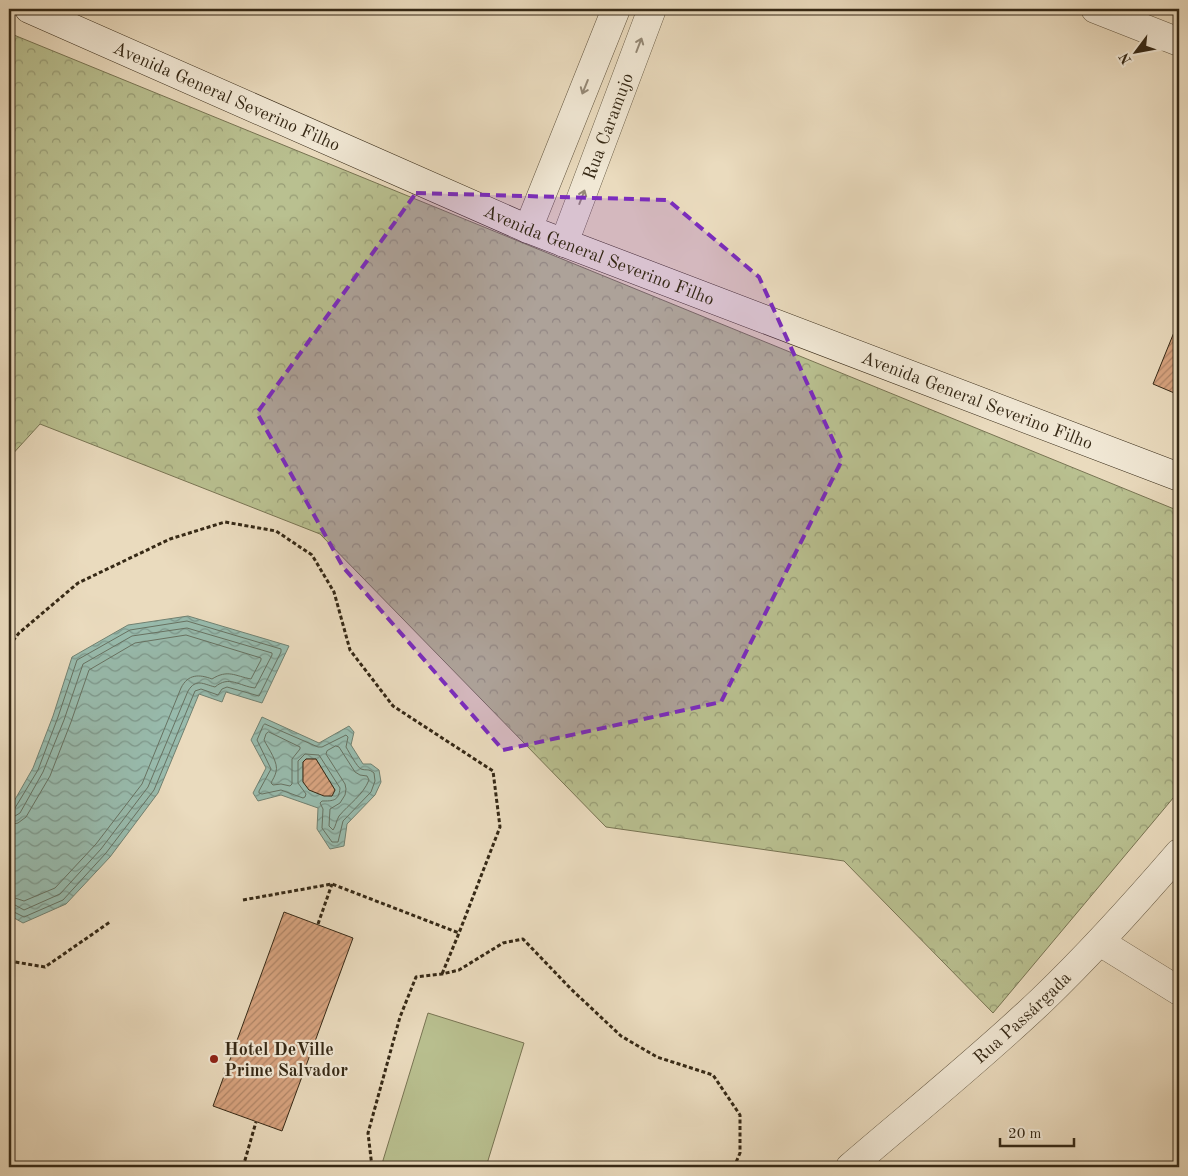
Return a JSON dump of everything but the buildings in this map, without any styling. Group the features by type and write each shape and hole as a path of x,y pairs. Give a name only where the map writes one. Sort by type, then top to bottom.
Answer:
{"main road":[{"name":"Avenida General Severino Filho","path":"30,9 528,229 1179,477"},
{"name":"Rua Caramujo","path":"528,229 616,9"},
{"name":"Rua Caramujo","path":"564,243 652,9"},
{"path":"1095,9 1179,42"},
{"name":"Rua Passárgada","path":"850,1167 987,1050 1042,1000 1100,942 1179,854"},
{"path":"1100,942 1179,991"}],"path":[{"path":"9,646 19,633 78,583 170,539 225,522 276,531 312,555 334,592 350,650 393,706 493,771 500,827 460,933 442,974"},
{"path":"243,900 332,884 460,933"},
{"path":"318,924 332,884"},
{"path":"9,961 45,967 110,922"},
{"path":"372,1167 368,1133 400,1017 416,976 442,974 459,970 502,943 523,939 571,989 621,1036 657,1057 713,1075 740,1115 740,1153 734,1167"},
{"path":"243,1167 256,1122"}],"highlighted area":[{"path":"416,193 668,200 759,277 842,460 721,702 503,750 343,567 257,413"}],"green space":[{"path":"9,33 1179,511 1179,791 993,1013 844,861 606,827 320,534 40,424 9,458"},
{"path":"428,1013 524,1043 486,1167 381,1167"}],"water":[{"path":"188,616 289,646 262,703 226,692 222,702 199,694 158,793 110,857 66,904 23,923 9,915 9,810 33,768 53,716 72,657 128,625"},
{"path":"262,717 319,743 349,726 354,732 351,745 363,764 371,764 379,770 381,782 375,795 347,824 344,846 330,849 317,829 318,808 281,795 258,801 253,793 266,768 251,740","holes":["306,759 316,759 335,790 332,796 316,792 303,782 303,762"]}],"place":[{"name":"Hotel DeVille Prime Salvador","path":"214,1059"}]}
